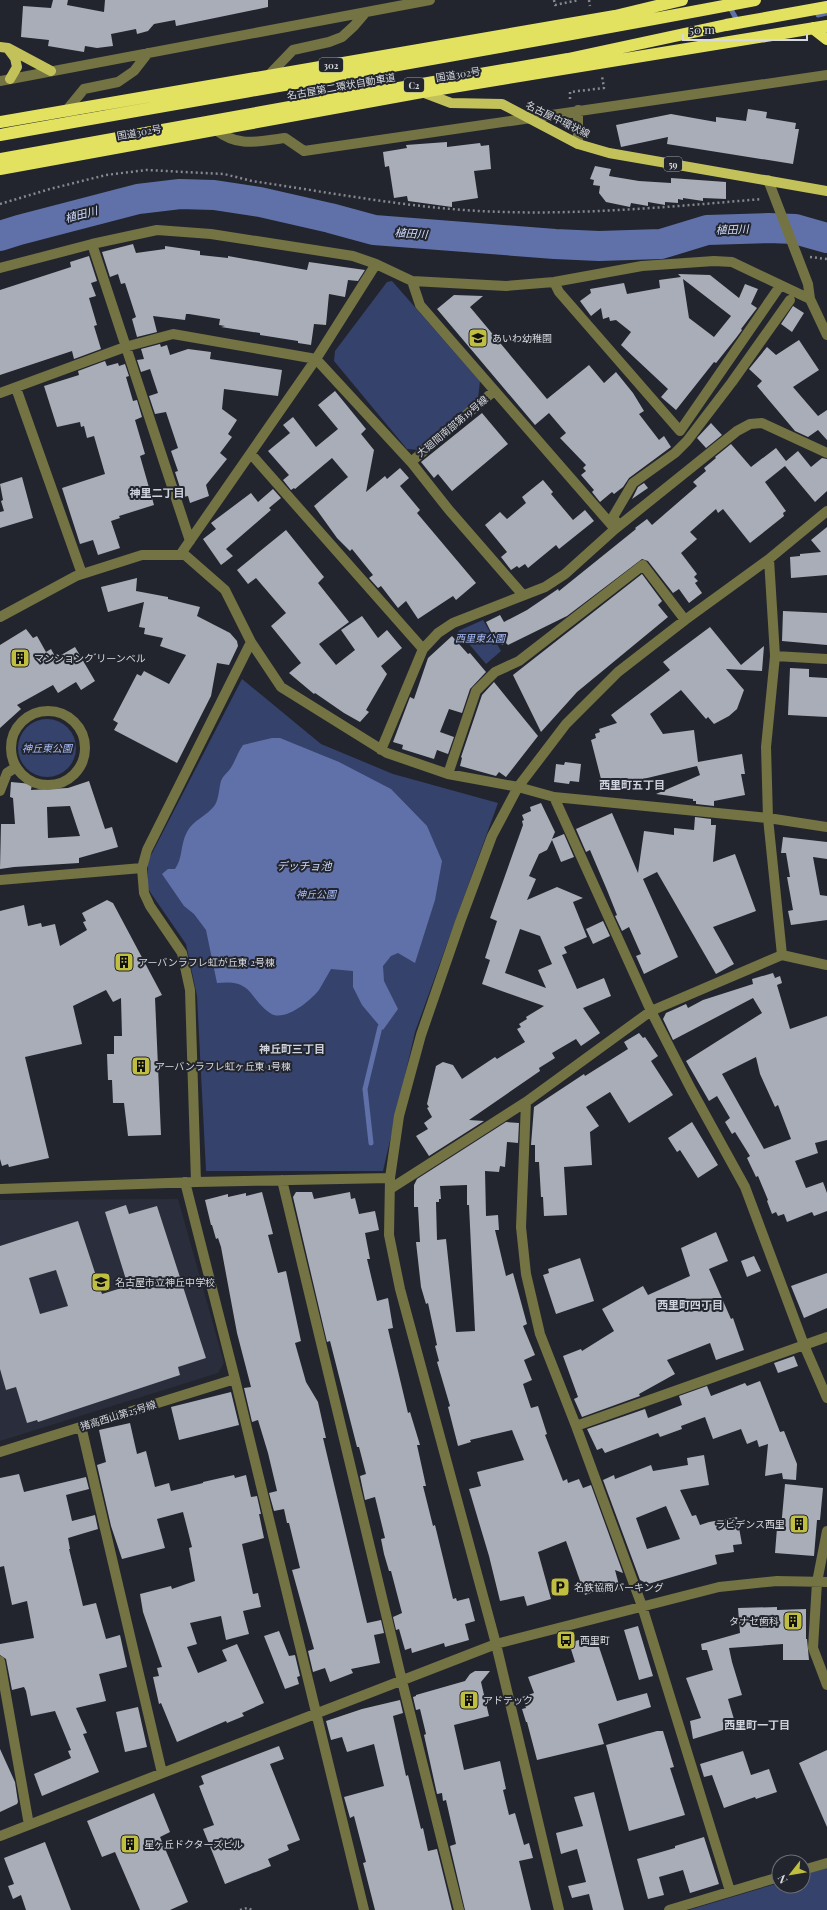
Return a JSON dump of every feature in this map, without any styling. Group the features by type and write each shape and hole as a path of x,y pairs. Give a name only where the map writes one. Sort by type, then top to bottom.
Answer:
{"highway":[{"name":"302","path":"0,122 615,16 682,0"},
{"path":"563,37 719,0"},
{"name":"名古屋第二環状自動車道","path":"0,135 314,78 563,37 755,0"},
{"name":"名古屋第二環状自動車道","path":"0,159 323,100 568,59 726,25 827,7"},
{"path":"568,59 827,22"},
{"name":"国道302号","path":"0,170 422,92 827,26"},
{"path":"813,28 827,39"}],"main road":[{"path":"4,48 51,71"},
{"path":"4,48 15,58 17,67 5,80"},
{"name":"名古屋中環状線","path":"422,92 451,103 502,104 578,144 609,153 827,190"}],"street":[{"path":"5,80 366,12 396,3 430,0"},
{"path":"268,76 293,50 329,42 342,37 366,12"},
{"path":"66,111 84,89 118,82 134,71 148,53"},
{"path":"216,130 224,136 242,143 285,138 304,151 526,117 751,88 827,75"},
{"path":"578,110 578,144"},
{"path":"768,180 774,201 808,284 810,299 827,334"},
{"path":"0,268 92,244 157,230 219,235 353,256 376,264 412,281 506,286 554,282 642,266 714,261 732,262 810,299"},
{"path":"92,244 190,541"},
{"path":"180,555 316,359 376,264"},
{"path":"412,281 420,305 494,391 617,528"},
{"path":"554,282 559,292 680,431 780,286"},
{"path":"617,528 613,518 633,483 675,453 687,440 732,382 790,300"},
{"path":"0,393 125,347 173,334 316,359 411,462 449,510 524,595"},
{"path":"16,388 82,574"},
{"name":"大廻間南部第19号線","path":"411,462 494,391"},
{"path":"381,750 423,649 438,633 453,623 545,588 565,574 617,528 737,431 750,424 762,423 827,453"},
{"path":"251,454 423,649"},
{"path":"559,1910 496,1644 400,1289 389,1235 390,1178 399,1116 421,1035 492,836 518,787 566,724 618,672 685,620 769,559 827,511"},
{"path":"0,617 82,574 142,555 185,555 224,590 251,642 281,687 381,750 448,774 518,787 554,797 768,818 827,827"},
{"path":"769,559 775,656 766,747 768,818 782,956"},
{"path":"448,774 476,691 495,672 519,661 643,565 685,620"},
{"path":"196,1182 190,990 182,954 150,906 144,893 142,868 147,850 251,642"},
{"path":"775,656 827,659"},
{"path":"41,712 63,714 79,728 86,751 81,766 67,781 46,786 30,781 16,767 11,753 14,732 26,718 41,712"},
{"path":"0,791 7,773 16,767"},
{"path":"554,797 651,1011 691,1089 745,1187 804,1345 827,1398"},
{"path":"0,880 142,868"},
{"path":"390,1190 526,1102 651,1011 782,956 827,965"},
{"path":"526,1102 521,1227 526,1274 540,1334 576,1426 642,1606 730,1891"},
{"path":"0,1189 185,1182 390,1178"},
{"path":"282,1180 402,1681 459,1910"},
{"path":"185,1182 236,1379 364,1910"},
{"path":"576,1426 827,1337"},
{"name":"猪高西山第25号線","path":"0,1452 236,1379"},
{"path":"81,1426 162,1773"},
{"path":"827,1531 813,1648 827,1685"},
{"path":"0,1836 496,1644 719,1587 777,1581 822,1582"},
{"path":"0,1661 29,1825"},
{"path":"811,1868 827,1863"},
{"path":"669,1910 771,1879"}],"path":[{"path":"554,0 555,5 579,0"},
{"path":"0,204 50,189 106,175 146,170 224,174 252,181 448,209 481,211 593,212 774,201"},
{"path":"240,1910 247,1908 252,1910"}],"shaded area":[{"name":"名古屋市立神丘中学校","path":"178,1199 224,1363 218,1373 0,1441 0,1200"}],"green space":[{"path":"392,281 480,381 478,399 419,450 407,449 334,361 335,351 387,282"},
{"name":"西里東公園","path":"483,620 501,651 486,664 458,631"},
{"name":"神丘公園","path":"242,679 321,744 393,774 498,803 415,1032 383,1171 206,1171 197,996 186,944 148,889 148,861"},
{"name":"神丘東公園","path":"47,719 58,721 71,732 74,737 76,748 74,759 63,772 58,775 47,777 36,775 23,764 20,759 18,748 20,737 31,724 36,721"},
{"path":"827,1868 827,1910 689,1910 771,1885 771,1894 811,1894 811,1873"}],"water":[{"name":"デッチョ池","path":"272,738 280,738 339,762 391,789 427,826 442,861 435,900 415,963 398,953 391,956 383,966 384,981 398,1009 383,1030 362,1005 353,987 353,971 331,969 315,995 303,1005 289,1013 282,1015 270,1013 249,991 238,984 217,983 206,930 194,914 184,906 162,874 168,869 175,869 178,865 183,842 187,832 193,824 215,805 222,779 231,768 243,745"}],"building":[{"path":"53,0 68,0 67,5 104,12 105,0 268,0 268,7 176,26 175,20 154,24 148,31 137,34 136,29 111,34 113,46 97,48 85,46 84,52 48,46 49,40 21,37 23,6 51,8"},
{"path":"748,109 767,112 766,118 796,123 795,129 799,129 793,164 667,144 668,137 621,147 616,125 671,114 716,122 716,117 746,121"},
{"path":"447,142 447,147 480,143 481,146 489,145 491,169 474,171 478,198 452,202 452,207 408,201 407,196 394,198 389,166 385,167 383,152 407,148 406,145"},
{"path":"595,166 611,169 609,176 639,181 671,183 671,178 726,182 726,199 703,198 703,201 683,198 683,200 678,199 678,203 665,202 665,205 648,202 648,206 631,203 630,207 606,202 599,193 600,186 593,185 594,180 590,179"},
{"path":"133,244 136,253 165,249 165,246 200,251 200,255 228,258 228,256 307,270 309,262 365,270 358,281 348,280 345,297 329,294 326,325 314,324 311,345 298,343 298,341 260,335 260,333 221,327 225,326 219,325 220,319 189,314 186,314 185,320 153,316 157,332 137,337 132,319 136,317 125,283 121,284 118,274 110,277 102,252"},
{"path":"89,256 97,281 91,283 96,296 89,298 97,325 94,326 101,349 74,359 72,351 0,375 0,290 71,267 70,262"},
{"path":"678,274 710,275 739,298 745,284 758,289 751,304 757,308 736,338 716,363 714,362 676,410 661,397 668,389 621,345 631,332 616,320 610,321 609,317 603,319 601,308 591,316 580,301 591,293 590,289 624,283 627,294 660,288 659,280 681,277","holes":["683,279 731,316 714,337 689,318"]},
{"path":"454,295 483,296 470,307 547,399 589,365 604,383 616,372 633,393 644,411 639,414 659,440 664,436 671,447 629,478 623,487 614,494 612,492 600,502 592,492 594,490 581,475 586,471 583,468 586,465 560,438 566,433 549,413 535,425 437,309"},
{"path":"793,306 804,313 792,332 781,324"},
{"path":"799,340 819,370 793,387 818,416 827,410 827,440 818,430 808,437 795,431 757,386 762,381 749,369 767,347 776,355"},
{"path":"160,344 161,347 167,345 170,355 188,349 211,352 210,359 282,370 278,396 224,389 222,409 237,420 228,434 232,437 220,453 227,459 206,485 209,496 190,503 188,496 183,497 175,472 178,471 171,451 178,448 166,412 155,414 149,396 158,393 150,369 141,372 137,360 144,359 141,349"},
{"path":"105,361 107,366 118,363 119,366 125,364 129,376 126,377 133,401 137,400 142,417 135,420 145,454 140,456 154,505 119,516 120,518 111,521 120,548 98,555 93,540 80,544 62,488 105,474 94,436 87,438 84,426 81,427 80,422 57,427 44,386 79,375 78,371"},
{"path":"335,391 366,429 361,434 374,450 366,492 385,476 387,479 400,468 409,478 400,486 420,510 417,513 476,583 456,600 453,596 418,619 406,601 398,608 381,586 378,588 369,578 373,575 352,549 350,551 337,538 314,506 348,477 332,458 295,489 294,488 291,490 283,480 289,475 268,451 290,433 283,425 293,417 316,447 338,429 318,405"},
{"path":"482,413 508,444 452,491 438,474 434,478 421,462"},
{"path":"711,423 722,435 706,448 697,438"},
{"path":"731,444 751,467 776,448 786,461 798,451 811,467 822,458 827,459 827,491 815,502 785,466 765,482 786,511 783,513 784,516 750,543 723,509 718,513 716,509 690,532 697,539 681,553 697,574 694,577 698,581 695,583 702,593 689,603 679,589 673,593 648,561 642,559 567,616 508,645 506,643 502,645 500,641 496,642 486,622 500,615 504,622 527,610 558,589 559,591 647,519 652,525 697,486 693,482 706,471 704,468"},
{"path":"22,477 33,518 0,528 0,512 4,511 1,501 3,500 0,484"},
{"path":"543,480 553,492 551,494 573,520 585,510 594,521 559,549 556,545 528,568 525,564 519,568 517,566 511,570 501,557 507,552 485,525 500,512 507,519 526,503 522,497"},
{"path":"644,483 648,488 632,499 638,487"},
{"path":"273,489 281,498 269,508 271,510 226,549 233,556 221,565 203,539 216,529 211,523 251,493 258,502"},
{"path":"827,527 827,575 791,578 790,557 800,556 800,554 821,552 811,540"},
{"path":"286,530 324,577 318,583 349,622 319,644 336,665 355,650 341,630 362,616 378,638 387,630 402,648 381,666 387,674 366,710 369,712 360,722 315,693 314,694 289,673 301,663 271,626 286,613 256,578 248,584 237,570"},
{"path":"642,574 662,601 658,605 668,617 577,692 541,732 513,675"},
{"path":"137,578 136,591 168,597 168,599 200,607 197,616 230,633 237,641 238,646 229,665 217,663 211,696 177,763 114,730 118,723 113,720 137,674 141,676 144,671 169,684 186,655 160,646 163,638 144,634 145,628 139,627 144,602 108,612 101,587"},
{"path":"783,611 827,613 827,645 782,641"},
{"path":"710,627 741,665 764,646 762,671 726,669 744,690 737,709 729,716 714,724 708,717 706,719 681,690 650,714 663,734 694,730 698,762 742,754 745,774 741,774 745,795 714,801 714,806 696,804 696,801 693,801 693,799 656,794 700,775 697,766 606,788 603,778 601,779 591,740 596,738 595,734 600,732 599,729 617,723 611,715 670,670 663,662"},
{"path":"26,629 33,638 37,636 46,652 51,649 56,658 75,647 95,681 81,690 76,682 58,693 53,685 17,705 21,709 0,728 0,645"},
{"path":"452,636 468,654 470,653 486,672 470,689 462,713 449,709 440,732 454,737 448,754 437,750 434,759 402,749 403,745 393,742 410,697 414,699 428,658"},
{"path":"790,668 809,669 809,677 827,678 827,717 788,715"},
{"path":"494,682 538,736 506,777 499,772 496,776 460,766 461,757 482,695"},
{"path":"565,762 581,764 579,782 570,781 569,784 554,782 556,764 564,765"},
{"path":"89,781 105,829 112,827 118,847 79,858 79,863 0,869 1,824 15,824 13,798 10,797 11,782 32,784 31,790 68,788","holes":["70,806 80,836 48,838 47,807"]},
{"path":"541,803 555,832 552,839 564,834 574,857 561,862 552,840 547,850 539,854 529,876 536,879 527,900 557,887 583,898 573,902 587,937 564,947 567,953 562,955 577,989 604,978 611,996 583,1008 600,1033 581,1046 576,1039 552,1053 555,1058 539,1068 540,1071 469,1120 484,1121 429,1156 416,1136 428,1129 424,1123 432,1117 427,1108 429,1107 427,1104 436,1066 443,1062 453,1065 462,1079 495,1057 497,1059 525,1042 517,1029 521,1027 519,1024 527,1019 526,1017 544,1006 482,984 490,960 485,958 497,921 490,918 523,825 522,821 524,820 522,815 531,811 530,807","holes":["520,929 540,936 552,964 538,970 546,988 505,973"]},
{"path":"612,813 638,873 644,831 674,835 674,828 694,830 695,817 711,819 711,825 716,825 713,862 735,854 756,911 713,927 734,964 716,974 657,872 643,879 678,957 644,974 636,956 641,954 629,927 622,931 615,916 617,915 590,850 586,852 576,829"},
{"path":"783,837 827,842 827,859 813,857 820,895 827,896 827,920 791,925 788,911 793,910 787,877 790,877 786,853 781,853"},
{"path":"107,900 113,903 162,995 155,998 161,1135 128,1136 124,1103 113,1103 112,1080 108,1080 107,1054 114,1054 114,1036 122,1036 121,998 113,1002 106,990 73,1006 82,1044 25,1057 49,1158 9,1167 8,1164 2,1166 0,1159 0,911 24,905 28,926 41,923 42,927 55,924 60,946 87,930 83,922 86,921 82,913"},
{"path":"603,921 610,936 593,944 586,929"},
{"path":"773,973 775,978 780,976 782,983 777,985 790,1029 827,1016 827,1140 815,1143 818,1153 795,1161 806,1188 823,1182 827,1193 827,1211 814,1216 812,1212 787,1222 784,1214 778,1216 776,1212 772,1214 758,1176 756,1177 747,1158 750,1156 735,1132 732,1134 725,1122 730,1118 717,1096 709,1101 686,1061 762,1013 753,998 673,1040 663,1019 666,1013 686,1004 688,1008 703,1000 753,984 752,979","holes":["756,1057 760,1074 775,1107 778,1105 791,1139 764,1149 722,1074"]},
{"path":"639,1033 643,1038 645,1037 658,1056 651,1061 673,1095 629,1123 610,1092 586,1107 599,1126 590,1132 592,1165 564,1167 567,1215 544,1216 543,1197 541,1197 539,1162 535,1162 535,1145 531,1145 534,1107 584,1074 585,1076 628,1049 624,1042"},
{"path":"506,1122 519,1123 518,1143 507,1142 505,1167 500,1166 499,1172 485,1171 486,1216 498,1215 499,1230 495,1230 506,1276 513,1273 527,1324 523,1326 535,1355 524,1360 532,1380 523,1384 531,1408 538,1406 547,1434 545,1435 563,1481 567,1479 568,1483 579,1479 583,1488 591,1485 623,1573 615,1570 620,1589 603,1594 602,1589 585,1595 566,1541 538,1552 551,1599 527,1606 524,1596 500,1601 489,1556 469,1489 481,1486 477,1472 524,1460 512,1430 470,1440 471,1442 458,1446 448,1407 450,1406 437,1362 439,1361 435,1346 437,1345 428,1303 426,1304 421,1287 416,1242 420,1242 418,1207 414,1207 414,1185 417,1179","holes":["467,1185 467,1205 469,1205 475,1331 456,1332 446,1239 437,1240 436,1202 439,1202 439,1199 441,1199 440,1186"]},
{"path":"692,1122 718,1165 698,1178 680,1150 677,1152 668,1138"},
{"path":"262,1192 273,1234 268,1235 278,1273 286,1271 301,1341 295,1343 306,1382 318,1402 326,1438 323,1438 367,1623 381,1620 384,1633 374,1635 380,1663 351,1669 353,1673 330,1682 325,1668 313,1672 308,1651 314,1649 292,1570 300,1568 284,1509 274,1511 269,1493 277,1491 258,1420 252,1422 244,1388 251,1387 237,1333 221,1247 218,1238 216,1239 211,1225 205,1200 228,1194 228,1197 246,1193 246,1196"},
{"path":"296,1192 312,1192 314,1199 350,1192 351,1199 355,1198 359,1214 375,1211 379,1230 365,1233 370,1259 367,1259 377,1301 388,1298 393,1328 388,1329 408,1413 410,1412 420,1445 417,1445 426,1486 423,1486 433,1526 435,1525 453,1599 456,1598 457,1601 469,1598 475,1621 465,1624 469,1640 445,1647 444,1643 412,1653 411,1648 405,1650 399,1629 396,1630 393,1617 402,1613 391,1571 389,1571 384,1554 381,1539 385,1538 375,1497 365,1500 360,1476 366,1474 359,1447 357,1447 330,1341 327,1342 293,1197"},
{"name":"名古屋市立神丘中学校","path":"126,1205 129,1214 157,1206 206,1358 178,1367 180,1375 38,1422 37,1420 27,1423 16,1387 6,1390 0,1369 0,1246 78,1221 102,1294 128,1286 105,1212","holes":["56,1270 68,1306 40,1314 29,1278"]},
{"path":"716,1232 728,1261 709,1269 731,1319 733,1318 744,1350 716,1360 710,1343 667,1360 675,1374 639,1394 640,1396 582,1417 574,1399 578,1397 563,1356 581,1349 582,1351 614,1331 602,1309 643,1286 648,1295 690,1276 681,1248"},
{"path":"754,1256 761,1271 747,1277 741,1261"},
{"path":"580,1258 594,1301 556,1314 543,1275 549,1273 548,1269"},
{"path":"827,1273 827,1308 804,1318 791,1286"},
{"path":"794,1356 798,1366 778,1373 774,1363"},
{"path":"760,1381 780,1432 784,1431 797,1464 796,1480 783,1479 782,1473 765,1476 768,1444 759,1447 757,1440 747,1444 741,1429 713,1439 705,1417 681,1426 682,1429 660,1437 658,1433 605,1453 602,1448 597,1450 587,1429 645,1409 648,1418 682,1405 679,1396 707,1386 711,1396 745,1383 747,1386"},
{"path":"231,1392 239,1425 179,1440 171,1407"},
{"path":"130,1423 137,1454 146,1451 155,1487 169,1483 171,1491 234,1475 235,1478 246,1475 251,1497 257,1496 261,1514 259,1514 264,1538 242,1544 253,1594 258,1593 261,1607 243,1611 249,1634 226,1640 221,1616 190,1623 197,1644 187,1647 198,1673 227,1661 222,1650 237,1644 264,1703 242,1713 244,1716 227,1723 226,1721 177,1742 161,1703 159,1704 153,1677 159,1676 157,1668 162,1667 143,1612 140,1594 171,1586 172,1589 195,1581 189,1548 192,1547 183,1512 157,1519 165,1548 122,1559 111,1526 97,1465 106,1462 99,1430"},
{"path":"704,1455 709,1485 680,1490 692,1516 696,1515 700,1525 737,1517 742,1544 733,1545 734,1552 715,1555 717,1564 648,1584 640,1580 603,1480 614,1475 615,1479 651,1465 653,1471 688,1465 687,1458","holes":["666,1506 680,1539 647,1549 636,1518"]},
{"path":"19,1474 24,1492 86,1477 89,1489 66,1495 72,1521 95,1515 98,1529 68,1538 69,1549 83,1606 96,1603 106,1639 120,1635 127,1667 99,1674 106,1701 76,1708 87,1733 83,1734 99,1772 42,1796 34,1774 71,1758 68,1751 71,1750 55,1711 31,1716 24,1687 12,1690 6,1659 0,1655 0,1644 34,1638 27,1601 12,1605 4,1566 0,1567 0,1478"},
{"name":"ラビデンス西里","path":"785,1484 823,1488 820,1520 817,1520 814,1556 775,1553 777,1528 781,1528"},
{"path":"777,1607 777,1610 806,1609 806,1639 809,1660 783,1660 783,1644 729,1648 742,1695 728,1699 736,1726 693,1739 690,1721 701,1718 686,1678 713,1670 707,1650 702,1650 701,1644 740,1633 738,1608"},
{"path":"638,1626 653,1676 639,1680 624,1630"},
{"path":"279,1631 289,1656 295,1655 300,1676 297,1677 299,1684 285,1689 264,1636"},
{"path":"595,1635 617,1701 647,1693 651,1707 598,1724 604,1744 537,1760 522,1709 526,1708 522,1697 534,1693 528,1677 575,1662 569,1643"},
{"path":"475,1671 490,1671 481,1682 489,1716 454,1725 464,1770 500,1761 506,1789 503,1790 509,1815 515,1813 524,1845 529,1843 533,1858 519,1861 531,1910 465,1910 450,1846 456,1844 446,1800 443,1801 442,1793 437,1794 420,1709 416,1710 413,1697 416,1695 465,1681 470,1674"},
{"path":"400,1700 403,1713 393,1716 406,1776 408,1775 428,1851 437,1849 452,1910 375,1910 363,1863 366,1862 354,1816 350,1818 344,1797 384,1786 374,1744 347,1752 342,1737 331,1740 326,1721 362,1709"},
{"path":"138,1707 147,1747 125,1752 116,1712"},
{"path":"657,1731 663,1731 674,1767 670,1768 685,1815 629,1831 606,1745"},
{"path":"279,1746 284,1759 270,1764 300,1840 287,1845 289,1850 268,1859 271,1866 225,1884 203,1829 214,1825 199,1786 204,1784 201,1776"},
{"path":"0,1749 15,1782 18,1802 17,1804 0,1812"},
{"path":"827,1750 827,1827 799,1763"},
{"path":"743,1751 751,1775 769,1769 777,1792 756,1799 755,1797 724,1808 712,1775 704,1777 700,1764"},
{"path":"594,1792 624,1910 593,1910 589,1894 572,1898 568,1886 586,1882 577,1849 561,1854 556,1833 583,1826 574,1797"},
{"name":"星ヶ丘ドクターズビル","path":"154,1793 170,1832 160,1837 188,1902 170,1910 140,1910 115,1852 102,1857 87,1821"},
{"path":"704,1837 719,1884 690,1893 683,1870 659,1877 664,1895 648,1899 637,1859 675,1848 675,1846"},
{"path":"45,1842 71,1910 26,1910 21,1895 13,1899 8,1886 14,1884 4,1858"}],"waterway":[{"path":"728,4 738,22"},
{"path":"818,15 827,13"},
{"name":"植田川","path":"0,236 138,199 180,194 214,195 260,202 374,230 555,244 599,246 661,244 707,230 769,228 795,229 827,238"},
{"path":"371,1143 365,1089 380,1027"}],"place":[{"name":"あいわ幼稚園","path":"478,338"},
{"name":"マンションク ゙リーンベル","path":"20,658"},
{"name":"アーバンラフレ虹が丘東 2号棟","path":"124,962"},
{"name":"アーバンラフレ虹ヶ丘東 1号棟","path":"141,1066"},
{"name":"名古屋市立神丘中学校","path":"101,1282"},
{"name":"ラビデンス西里","path":"799,1524"},
{"name":"名鉄協商パーキング","path":"560,1587"},
{"name":"タナセ歯科","path":"793,1621"},
{"name":"西里町","path":"566,1640"},
{"name":"アドテック","path":"469,1700"},
{"name":"星ヶ丘ドクターズビル","path":"130,1844"}],"district":[{"name":"神里二丁目","path":"157,492"},
{"name":"西里町五丁目","path":"632,784"},
{"name":"神丘町三丁目","path":"292,1048"},
{"name":"西里町四丁目","path":"690,1304"},
{"name":"西里町一丁目","path":"757,1724"}]}
